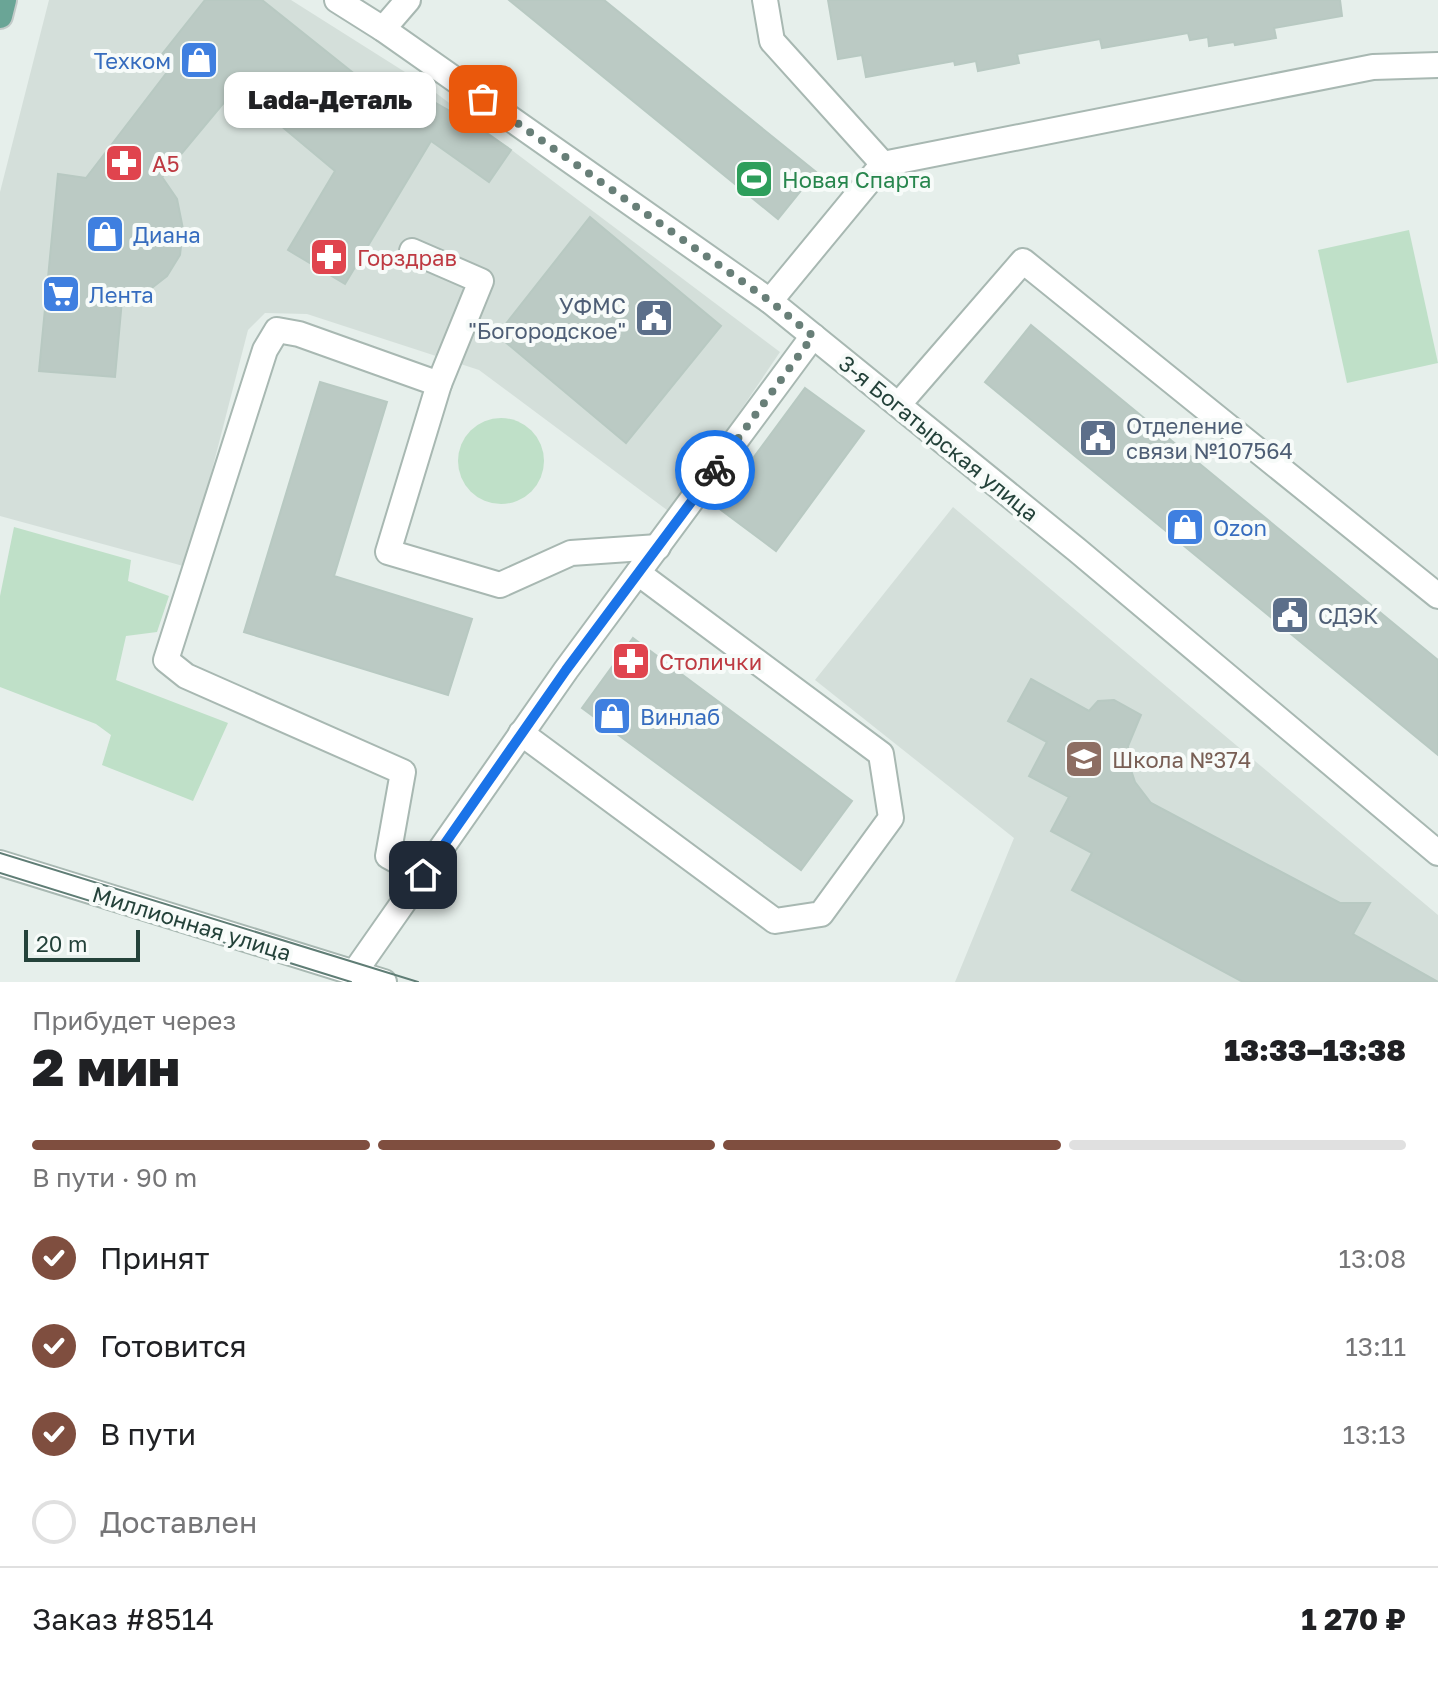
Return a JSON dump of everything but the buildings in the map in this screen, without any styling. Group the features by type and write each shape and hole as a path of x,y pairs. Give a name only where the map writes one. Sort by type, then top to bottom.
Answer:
{"main road":[{"path":"0,16 4,0"}],"street":[{"name":"3-я Богатырская улица","path":"337,0 383,29 770,301 899,404 1438,853"},
{"path":"383,29 408,0"},
{"path":"765,0 772,41 883,164"},
{"path":"770,301 883,164 1373,67 1438,65"},
{"path":"412,251 481,281 439,384 388,552 500,585 571,553 658,547"},
{"path":"899,404 1023,261 1438,596"},
{"path":"423,875 388,856 403,772 186,676 166,660 265,350 277,330 299,334 439,384"},
{"path":"354,973 521,733 813,336"},
{"path":"521,733 775,921 821,914 891,818 881,754 638,573"},
{"name":"Миллионная улица","path":"0,863 384,982"}],"shaded area":[{"path":"49,0 291,0 424,84 780,352 671,513 479,370 307,314 265,313 248,330 187,567 0,516 0,192"},
{"name":"Школа №374","path":"953,507 1438,915 1438,982 955,982 1014,838 815,680"}],"green space":[{"path":"1409,230 1438,363 1347,383 1318,250"},
{"path":"493,418 509,418 532,430 541,444 544,461 541,478 532,492 509,504 493,504 477,497 465,485 458,469 458,453 465,437 477,425"},
{"path":"14,527 131,560 128,581 169,596 157,632 126,636 116,680 228,723 193,801 102,765 111,735 96,724 0,687 0,596"}],"tram line":[{"path":"0,853 418,982"},
{"path":"0,873 351,982"}],"way so far":[{"path":"483,99 770,301 813,336 715,470"}],"place":[{"name":"Техком","path":"199,60"},
{"name":"Lada-Деталь","path":"483,99"},
{"name":"А5","path":"124,163"},
{"name":"Новая Спарта","path":"754,179"},
{"name":"Диана","path":"105,234"},
{"name":"Горздрав","path":"329,257"},
{"name":"Лента","path":"61,294"},
{"name":"УФМС \"Богородское\"","path":"654,318"},
{"name":"Отделение связи №107564","path":"1098,438"},
{"name":"Ozon","path":"1185,527"},
{"name":"СДЭК","path":"1290,615"},
{"name":"Столички","path":"631,661"},
{"name":"Винлаб","path":"612,716"},
{"name":"Школа №374","path":"1084,759"}],"route":[{"path":"423,875 566,670 715,470"}]}
